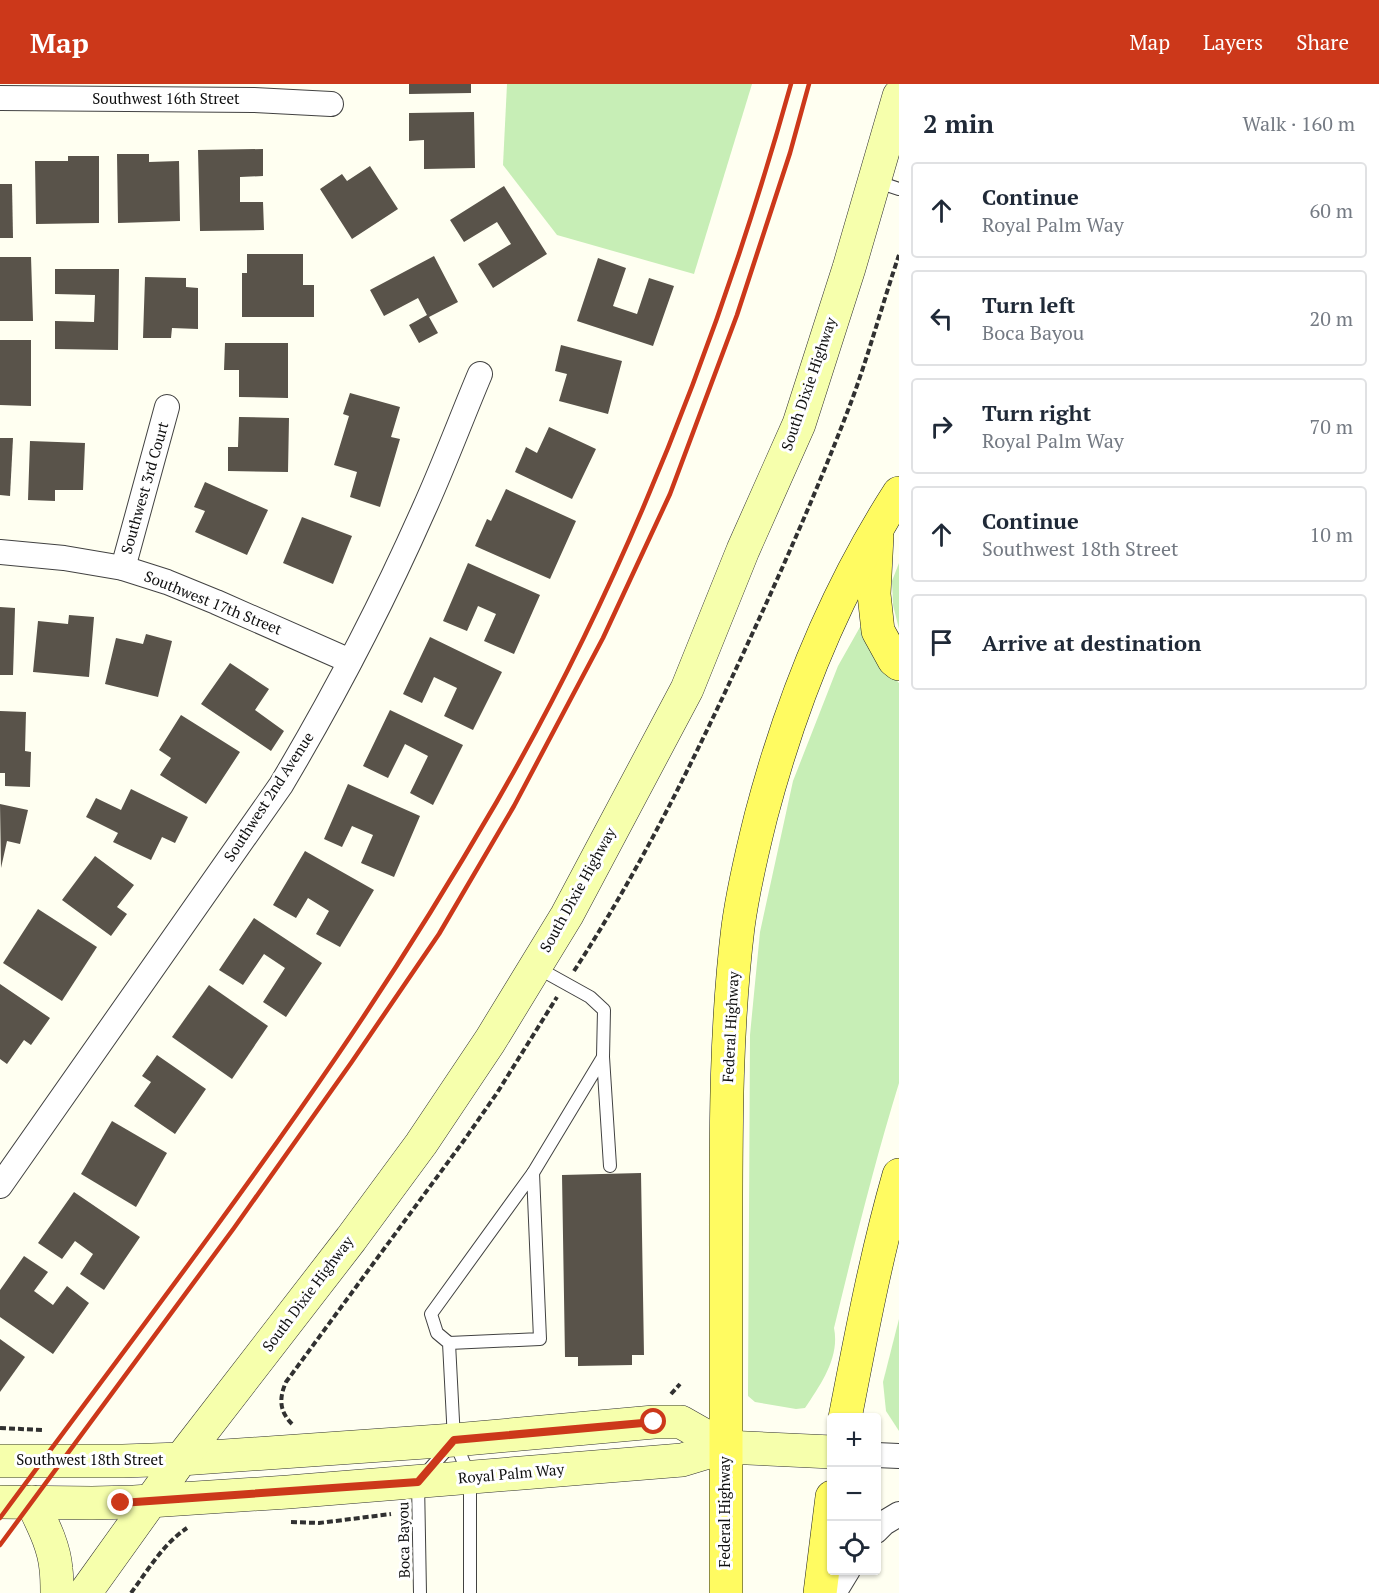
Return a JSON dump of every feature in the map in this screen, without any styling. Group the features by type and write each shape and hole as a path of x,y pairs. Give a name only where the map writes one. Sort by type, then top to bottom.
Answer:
{"main road":[{"name":"South Dixie Highway","path":"85,1593 181,1459 351,1239 421,1144 490,1041 567,915 687,689 743,550 799,424 849,267 887,185 899,96"},
{"name":"Federal Highway","path":"726,1593 727,1067 738,924 756,835 794,706 818,646 848,583 878,525 899,493"},
{"path":"878,525 874,594 878,631 894,660 899,664"},
{"path":"846,1413 886,1224 899,1175"},
{"name":"Royal Palm Way","path":"181,1459 454,1440 654,1422 681,1422 725,1448"},
{"name":"Royal Palm Way","path":"151,1501 682,1460 725,1448 827,1452"},
{"name":"Southwest 18th Street","path":"0,1461 181,1459"},
{"path":"16,1502 151,1501"},
{"path":"16,1502 43,1527 57,1570 57,1593"},
{"path":"820,1593 828,1521"}],"street":[{"name":"Southwest 16th Street","path":"0,98 254,99 331,104"},
{"name":"Southwest 2nd Avenue","path":"0,1186 281,785 350,661 424,509 480,374"},
{"name":"Southwest 3rd Court","path":"123,568 167,407"},
{"name":"Southwest 17th Street","path":"0,552 64,558 123,568 167,582 216,602 350,661"},
{"path":"881,1455 899,1456"},
{"path":"881,1526 899,1514"},
{"path":"834,1593 845,1575"}],"lane":[{"path":"535,966 590,997 604,1010 603,1058 610,1166"},
{"path":"533,1173 540,1339 450,1343 437,1334 430,1314 533,1173 603,1058"},
{"path":"450,1343 454,1440 470,1477 471,1593"},
{"name":"Boca Bayou","path":"420,1593 418,1482 454,1440"}],"path":[{"path":"0,1428 42,1430"}],"green space":[{"path":"507,84 752,84 694,274 557,235 503,165"},
{"path":"899,563 899,629 893,605 892,581"},
{"path":"860,627 865,627 882,664 899,683 899,1083 834,1328 832,1360 823,1380 805,1408 796,1409 755,1402 748,1396 750,1035 760,932 793,781 838,666"},
{"path":"899,1319 899,1431 886,1411 883,1382"}],"building":[{"path":"409,84 471,84 471,93 409,94"},
{"path":"474,112 475,168 424,169 424,140 409,141 409,113"},
{"path":"263,149 263,176 240,177 240,202 263,202 264,230 200,231 198,150"},
{"path":"117,154 149,154 149,162 179,161 180,221 118,223"},
{"path":"68,156 99,156 99,223 36,224 35,161 68,161"},
{"path":"370,166 398,209 352,239 320,189 342,174 347,181"},
{"path":"0,184 12,184 13,238 0,238"},
{"path":"504,186 547,254 493,288 478,264 511,244 497,222 464,242 450,220"},
{"path":"247,254 303,254 303,285 314,285 314,317 242,317 242,273 247,273"},
{"path":"434,256 458,302 429,317 438,333 419,343 409,325 427,315 418,298 384,316 370,290"},
{"path":"0,257 31,257 33,321 0,321"},
{"path":"598,258 626,268 613,306 637,314 649,278 674,286 653,346 577,321"},
{"path":"55,269 119,269 118,350 55,349 55,321 94,322 95,295 55,294"},
{"path":"145,277 186,278 186,287 198,288 198,329 172,328 171,338 143,338"},
{"path":"0,340 31,340 31,406 0,405"},
{"path":"225,343 288,343 288,398 239,397 239,370 224,370"},
{"path":"561,345 622,361 608,414 559,401 567,374 555,371"},
{"path":"350,393 400,407 391,437 400,439 380,507 350,497 357,472 334,465 349,416 343,414"},
{"path":"239,417 289,418 288,472 228,471 228,447 238,447"},
{"path":"549,427 596,449 572,499 515,472 526,447 537,453"},
{"path":"0,438 13,438 10,496 0,495"},
{"path":"30,441 85,443 83,490 55,490 55,501 28,500"},
{"path":"205,482 268,510 247,555 195,532 205,511 194,507"},
{"path":"506,489 576,521 550,579 475,546 487,519 491,521"},
{"path":"302,517 352,536 333,584 283,563"},
{"path":"468,563 540,595 514,654 484,641 496,614 478,606 467,631 443,621"},
{"path":"0,607 15,608 13,675 0,675"},
{"path":"69,615 94,617 89,677 33,672 38,621 68,624"},
{"path":"146,634 172,641 158,697 105,684 116,638 143,644"},
{"path":"430,637 502,672 473,730 444,716 457,688 434,677 422,703 403,694"},
{"path":"230,663 269,689 255,710 284,731 271,751 201,704"},
{"path":"390,710 463,745 433,805 410,793 428,756 405,744 388,778 363,766"},
{"path":"0,711 26,712 25,751 31,752 30,787 5,786 5,773 0,773"},
{"path":"181,715 240,752 206,804 160,775 171,758 159,750"},
{"path":"348,784 420,816 394,877 361,863 373,835 352,826 342,847 324,839"},
{"path":"131,789 188,817 175,843 162,837 151,860 113,842 118,833 86,817 96,798 121,810"},
{"path":"0,804 28,810 20,844 7,841 1,868"},
{"path":"305,851 374,890 340,947 316,934 329,911 308,898 296,918 273,905"},
{"path":"95,856 134,885 117,907 127,914 111,936 62,900"},
{"path":"38,909 97,947 62,1001 3,963"},
{"path":"254,918 322,963 286,1017 263,1002 285,968 264,954 243,985 219,970"},
{"path":"0,984 50,1018 31,1045 24,1040 7,1064 0,1059"},
{"path":"209,985 268,1026 232,1079 172,1037"},
{"path":"157,1055 206,1089 175,1134 134,1106 151,1082 142,1076"},
{"path":"112,1121 167,1153 136,1207 81,1174"},
{"path":"641,1173 644,1355 632,1355 632,1365 578,1366 578,1357 565,1357 562,1175"},
{"path":"74,1192 140,1237 104,1290 80,1274 93,1254 75,1241 62,1259 38,1243"},
{"path":"24,1256 48,1272 34,1291 53,1305 67,1286 89,1303 53,1354 0,1317 0,1290"},
{"path":"0,1339 25,1357 0,1392"}],"railway":[{"path":"0,1518 213,1231 337,1056 438,899 496,803 543,718 628,543 666,453 734,270 791,84"},
{"path":"0,1545 234,1228 351,1063 439,934 514,806 603,638 670,494 737,315 790,153 809,84"}],"route":[{"path":"121,1503 418,1482 454,1440 654,1422"}]}
